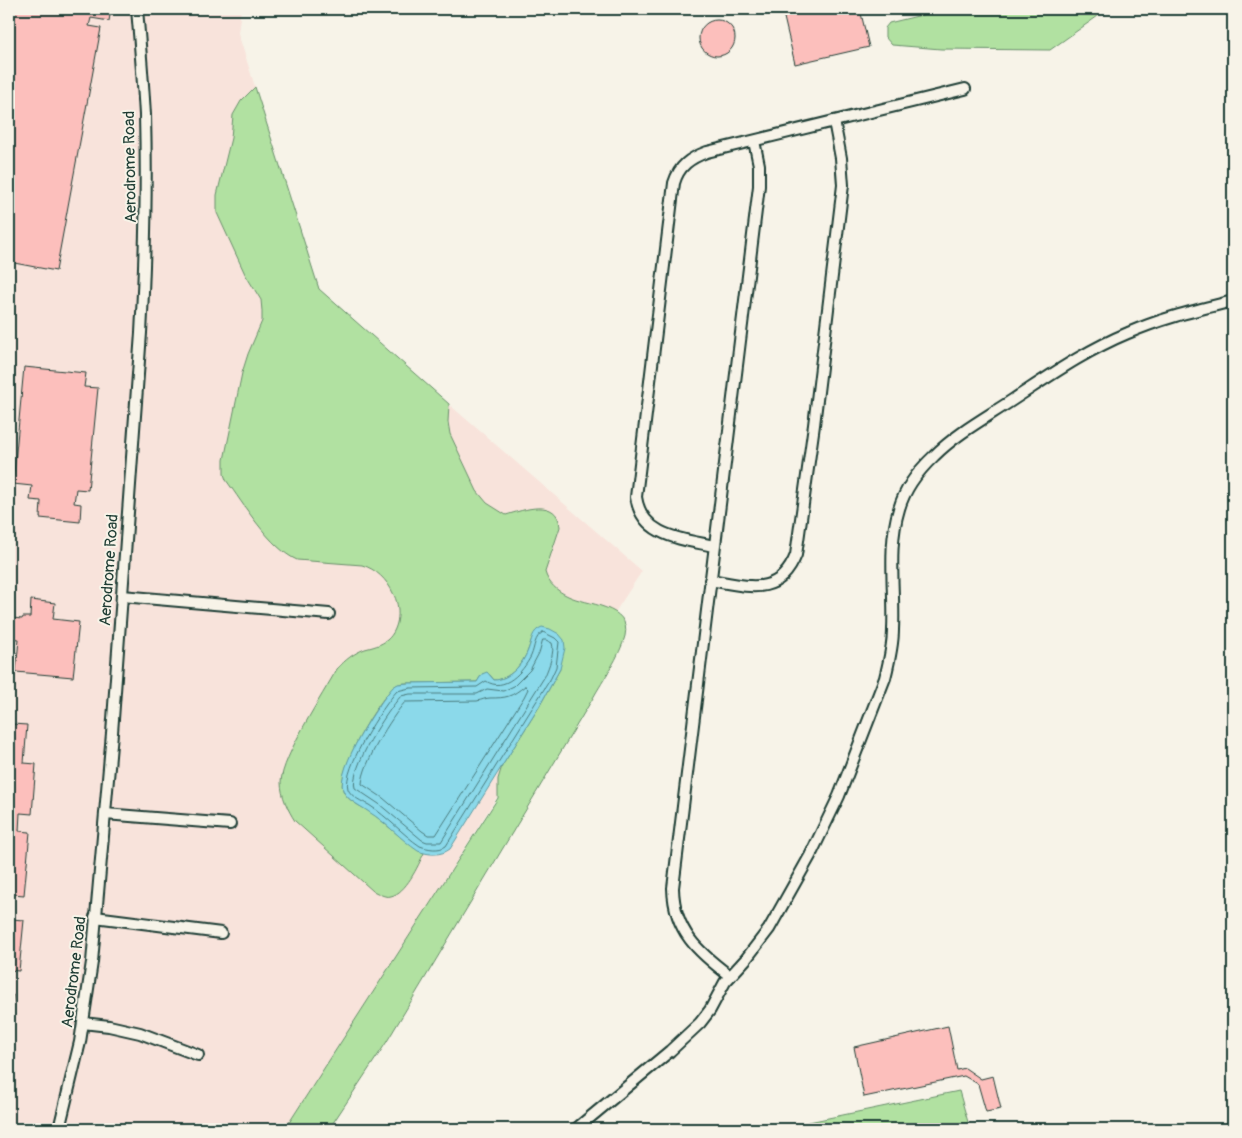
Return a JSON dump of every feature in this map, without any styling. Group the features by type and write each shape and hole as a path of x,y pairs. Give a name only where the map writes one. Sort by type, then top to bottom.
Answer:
{"lane":[{"name":"Aerodrome Road","path":"59,1129 83,1023 92,962 122,596 145,268 145,114 137,9"},
{"path":"714,546 668,536 654,528 643,518 636,497 676,177 688,161 700,155 965,90"},
{"path":"710,580 756,587 772,584 781,578 793,564 796,555 813,434 843,185 842,158 834,121"},
{"path":"730,976 705,956 684,933 677,916 673,898 674,877 759,186 759,165 754,141"},
{"path":"576,1129 670,1051 700,1023 730,976 769,929 810,856 839,796 878,700 887,671 892,644 892,562 896,526 903,496 916,476 934,456 966,431 1074,360 1120,336 1153,323 1181,314 1233,302"},
{"path":"122,596 329,614"},
{"path":"104,814 230,824"},
{"path":"95,918 221,933"},
{"path":"83,1023 109,1026 140,1033 198,1055"}],"shaded area":[{"path":"9,9 241,9 238,33 319,289 642,571 285,1129 9,1129"}],"green space":[{"path":"940,9 1096,9 1098,16 1050,50 941,49 892,45 885,37 885,28 889,23"},
{"path":"255,87 319,289 449,404 448,422 450,434 477,491 487,503 506,515 539,508 553,512 558,518 560,527 545,572 548,580 560,592 568,596 615,612 622,618 625,626 623,644 606,676 386,1043 329,1129 285,1129 498,798 498,779 502,766 560,669 538,629 523,661 505,677 494,680 490,675 482,674 477,682 400,684 388,693 379,705 360,735 352,752 346,767 343,790 348,798 373,814 404,840 424,853 411,878 402,890 396,894 386,896 373,891 295,821 290,812 284,798 281,782 283,771 295,742 337,669 357,653 380,645 387,640 395,630 398,611 396,599 391,588 372,569 362,565 297,560 287,554 258,525 226,480 224,474 224,460 242,373 262,321 262,311 261,300 245,274 217,213 217,195 231,138 233,115 241,101"},
{"path":"959,1091 970,1129 775,1129"}],"water":[{"path":"542,627 559,634 564,640 565,648 560,669 539,707 450,849 443,853 434,854 418,851 376,816 347,797 343,790 343,780 352,752 369,721 393,687 398,684 409,683 477,682 482,674 487,672 494,680 505,677 519,666 526,655 534,634"}],"building":[{"path":"9,9 111,9 109,21 91,18 89,26 101,28 56,271 9,262"},
{"path":"782,9 860,9 869,47 795,64"},
{"path":"717,20 724,21 730,25 734,31 734,45 730,51 724,55 717,56 710,55 704,51 700,45 699,38 700,31 704,25 710,21"},
{"path":"24,367 86,373 84,387 98,388 88,490 76,489 74,503 81,504 80,522 40,518 41,501 30,500 32,486 13,484"},
{"path":"31,600 55,603 53,619 79,622 73,677 16,672 19,639 10,638 12,618 22,619 23,617 30,617"},
{"path":"9,716 13,717 12,724 27,725 24,763 36,764 32,814 20,813 19,831 30,832 24,895 13,894 11,919 24,920 19,971 9,970"},
{"path":"9,994 13,995 12,1007 9,1007"},
{"path":"948,1026 957,1070 965,1068 981,1079 993,1076 1001,1109 986,1112 978,1084 964,1076 864,1097 854,1047"}]}
